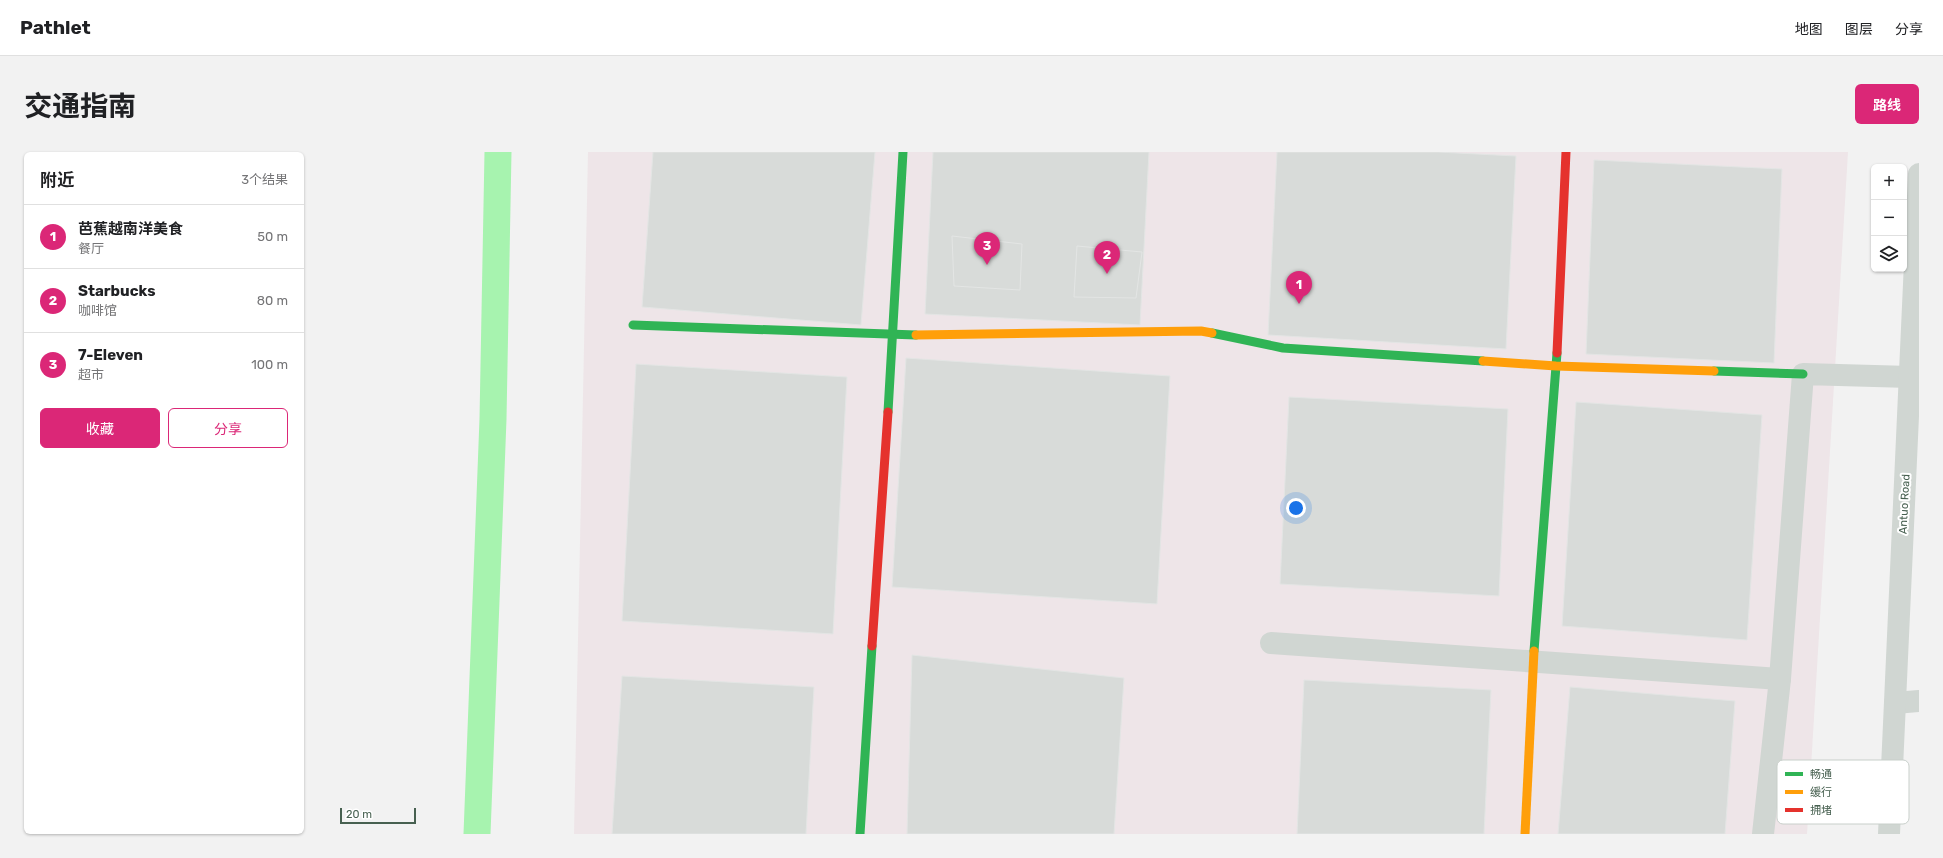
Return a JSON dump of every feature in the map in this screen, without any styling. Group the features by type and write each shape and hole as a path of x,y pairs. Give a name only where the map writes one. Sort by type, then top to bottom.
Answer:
{"street":[{"path":"860,834 893,335 902,152"},
{"path":"1525,834 1533,663 1556,366 1566,152"},
{"name":"Antuo Road","path":"1892,760 1919,174"},
{"path":"633,325 893,335 1201,331 1283,348 1556,366 1910,377"},
{"path":"1763,834 1780,679 1803,374"},
{"path":"1271,643 1533,663 1780,679"},
{"path":"1895,703 1919,701"},
{"name":"Antuo Road","path":"1889,824 1889,834"}],"shaded area":[{"path":"588,152 1848,152 1811,760 1777,760 1777,824 1808,824 1807,834 574,834"}],"building":[{"path":"653,152 875,152 861,325 642,307"},
{"path":"933,152 1149,152 1140,325 925,314"},
{"path":"1277,152 1438,152 1516,156 1506,349 1268,335"},
{"path":"1594,160 1782,169 1774,363 1586,354"},
{"path":"952,236 1022,244 1020,290 954,286"},
{"path":"1077,246 1142,252 1136,298 1074,297"},
{"path":"906,358 1170,376 1157,604 892,587"},
{"path":"636,364 847,377 833,634 622,621"},
{"path":"1289,397 1508,409 1499,596 1280,584"},
{"path":"1576,402 1762,415 1747,640 1562,626"},
{"path":"912,655 1124,678 1114,834 907,834"},
{"path":"622,676 814,687 806,834 612,834"},
{"path":"1304,680 1491,690 1484,834 1297,834"},
{"path":"1570,687 1735,701 1725,834 1558,834"}],"waterway":[{"path":"477,834 493,419 498,152"}],"traffic: fast":[{"path":"888,412 903,152"},
{"path":"633,325 916,335"},
{"path":"1212,333 1283,348 1483,361"},
{"path":"1534,651 1557,353"},
{"path":"1714,371 1803,374"},
{"path":"860,834 872,646"}],"traffic: slow":[{"path":"916,335 1201,331 1212,333"},
{"path":"1483,361 1556,366 1714,371"},
{"path":"1525,834 1534,651"}],"traffic: jam":[{"path":"1557,353 1566,152"},
{"path":"872,646 888,412"}],"place":[{"name":"7-Eleven","path":"987,265"},
{"name":"Starbucks","path":"1107,274"},
{"name":"芭蕉越南洋美食","path":"1299,304"}]}
